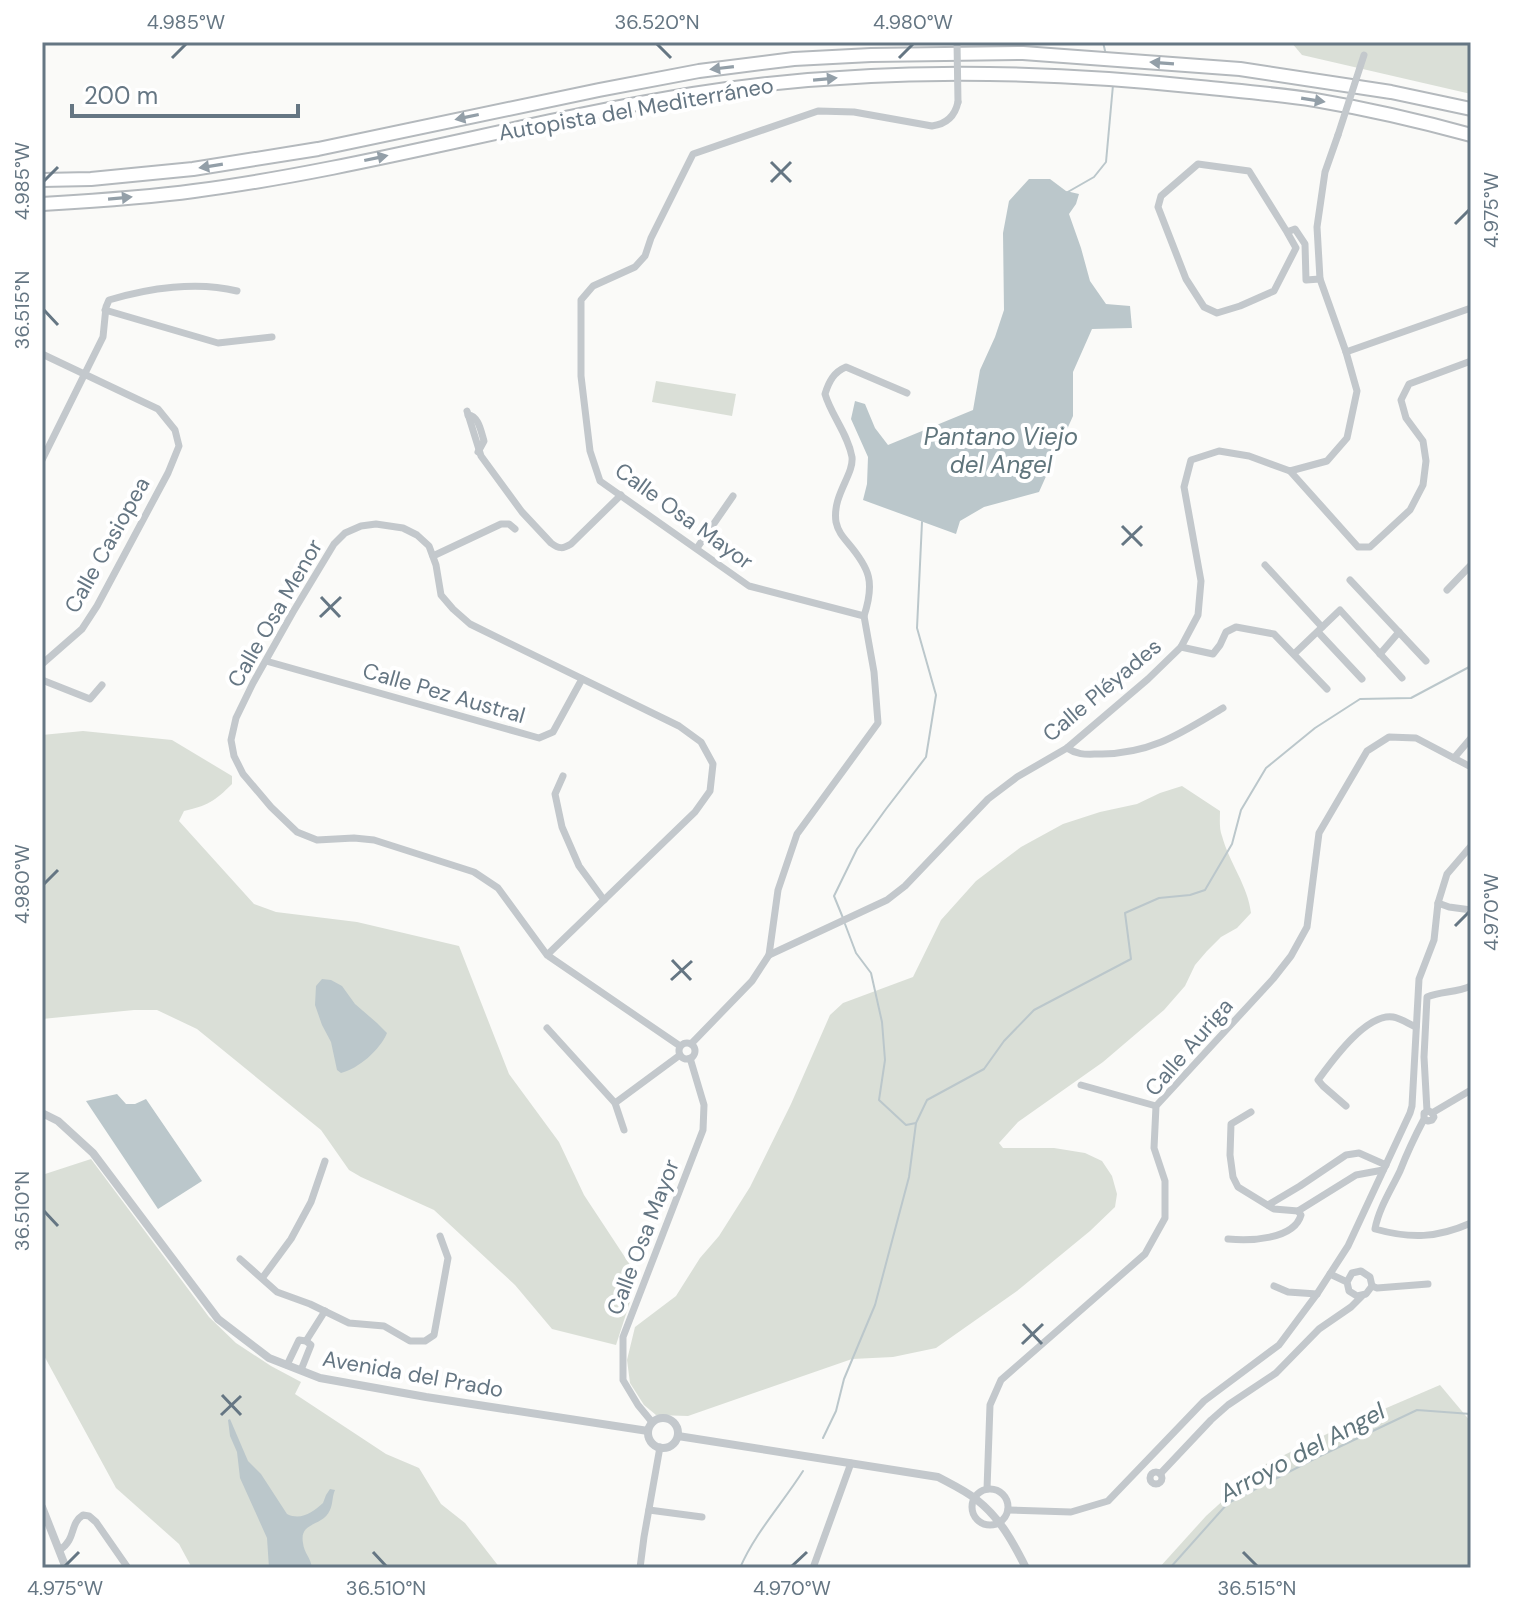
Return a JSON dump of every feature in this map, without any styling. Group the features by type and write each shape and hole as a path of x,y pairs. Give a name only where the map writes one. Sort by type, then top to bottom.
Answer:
{"highway":[{"name":"Autopista del Mediterráneo","path":"42,180 91,179 193,169 318,149 699,71 794,59 871,55 1023,53 1240,69 1391,92 1471,109"},
{"name":"Autopista del Mediterráneo","path":"42,204 193,191 320,170 554,120 694,94 870,76 1024,74 1131,80 1314,100 1411,119 1471,135"}],"street":[{"name":"Calle Osa Mayor","path":"864,616 749,586 600,481 590,451 581,376 581,300 593,286 635,267 645,256 693,154 818,111 854,112 940,125 953,116 958,102 957,42"},
{"path":"1364,55 1325,172 1317,227 1320,279 1357,391 1347,438 1327,461 1290,471 1358,547 1370,547 1410,510 1423,485 1426,461 1423,441 1406,418 1401,400 1409,384 1471,361"},
{"path":"1198,164 1249,171 1287,232 1296,248 1274,291 1217,313 1204,307 1186,279 1158,207 1161,196 1198,164"},
{"path":"1287,232 1295,229 1305,244 1306,280 1320,279"},
{"path":"42,460 103,337 109,300 129,294 180,288 218,286 237,291"},
{"path":"1346,352 1471,308"},
{"path":"105,310 218,343 272,337"},
{"path":"42,354 86,374"},
{"path":"691,1044 752,981 769,955 778,890 797,834 878,723 874,672 864,616 871,586 869,573 840,533 836,518 837,498 852,459 825,394 832,377 846,367 907,393"},
{"name":"Calle Casiopea","path":"42,664 82,629 97,606 168,473 179,446 175,430 158,409 86,374"},
{"path":"468,413 478,452 522,512 557,547 571,544 621,495"},
{"name":"Calle Pléyades","path":"769,955 887,900 905,886 988,799 1017,777 1067,748 1181,647 1198,615 1201,581 1184,487 1191,460 1219,451 1249,456 1290,471"},
{"path":"697,548 733,496"},
{"name":"Calle Osa Menor","path":"433,556 429,546 417,535 403,528 376,524 345,533 334,544 236,718 231,740 234,756 243,774 297,832 317,840 374,840 474,872 498,888 547,955 680,1051"},
{"path":"515,529 509,524 501,524 433,556 441,595 470,624 679,726 701,742 713,764 710,791 695,812 547,955"},
{"path":"1265,565 1362,679"},
{"path":"1447,590 1471,565"},
{"path":"1350,580 1426,661"},
{"path":"1294,654 1340,610 1402,678"},
{"path":"1181,647 1213,654 1226,632 1236,627 1274,634 1327,689"},
{"path":"1380,654 1399,632"},
{"name":"Calle Pez Austral","path":"266,661 539,738 553,732 582,679"},
{"path":"42,680 90,699 102,685"},
{"path":"1067,748 1076,754 1136,751 1166,741 1223,708"},
{"name":"Calle Auriga","path":"987,1489 990,1405 1001,1380 1145,1254 1165,1218 1165,1181 1154,1148 1156,1106 1291,956 1307,927 1319,833 1367,751 1389,737 1416,738 1471,767"},
{"path":"1454,758 1471,738"},
{"path":"563,776 555,794 562,827 579,866 604,900"},
{"path":"1008,1510 1071,1512 1108,1501 1204,1401 1279,1345 1317,1294 1348,1246 1411,1110 1419,979 1434,940 1438,903 1447,874 1471,846"},
{"path":"1438,903 1471,910"},
{"path":"1471,986 1457,992 1427,997 1424,1057 1426,1114 1404,1156 1375,1229 1399,1236 1426,1236 1446,1233 1471,1223"},
{"path":"1346,1106 1318,1080 1347,1045 1379,1018 1394,1017 1416,1027"},
{"path":"547,1028 615,1103 624,1130"},
{"path":"615,1103 680,1051 685,1043 691,1044 695,1053 690,1058 683,1057 680,1051"},
{"name":"Calle Osa Mayor","path":"650,1427 623,1380 623,1337 703,1130 704,1105 690,1058"},
{"path":"1081,1085 1156,1106"},
{"path":"1411,1110 1426,1114 1471,1090"},
{"path":"1251,1112 1231,1124 1233,1177 1238,1187 1274,1209 1298,1211 1356,1175 1385,1168"},
{"name":"Avenida del Prado","path":"42,1113 58,1121 93,1153 218,1319 269,1358 320,1378 426,1397 650,1427"},
{"path":"1268,1205 1346,1155 1359,1153 1385,1168"},
{"path":"263,1277 291,1239 311,1202 325,1161"},
{"path":"1228,1239 1262,1240 1283,1232 1301,1219 1298,1211"},
{"path":"240,1259 277,1292 349,1323 384,1326 410,1341 425,1341 434,1335 448,1258 440,1236"},
{"path":"1160,1474 1211,1420 1276,1373 1319,1329 1351,1307 1372,1286 1366,1273 1352,1273 1336,1265"},
{"path":"1352,1273 1347,1287 1352,1295 1362,1296"},
{"path":"1330,1274 1347,1282"},
{"path":"1372,1286 1428,1284"},
{"path":"1274,1286 1288,1292 1317,1294"},
{"path":"306,1341 325,1311"},
{"path":"287,1365 299,1340 306,1341 311,1345 301,1370"},
{"path":"664,1418 678,1430 678,1436 671,1445 660,1447 649,1439 650,1427 664,1418"},
{"path":"678,1436 938,1477 974,1498 999,1523 1026,1568"},
{"path":"640,1568 660,1447"},
{"path":"813,1568 851,1463"},
{"path":"987,1489 999,1491 1007,1499 1008,1510 999,1523 988,1525 978,1520 972,1509 974,1498 987,1489"},
{"path":"42,1507 66,1568"},
{"path":"649,1510 702,1517"},
{"path":"60,1550 68,1544 78,1519 83,1515 89,1516 128,1568"}],"shaded area":[{"path":"1291,42 1471,42 1471,94 1302,55"},
{"path":"656,381 736,394 732,416 652,402"},
{"path":"83,731 172,740 232,776 232,784 221,795 205,805 184,811 179,821 254,904 276,912 357,922 459,946 509,1074 559,1142 584,1195 638,1277 616,1345 552,1329 515,1285 434,1210 349,1170 321,1130 197,1029 157,1010 42,1019 42,735"},
{"path":"1182,786 1220,811 1221,833 1251,913 1207,951 1195,965 1185,986 1164,1010 1103,1062 1018,1122 999,1143 1003,1148 1054,1148 1085,1153 1102,1161 1112,1176 1117,1194 1115,1207 1017,1291 936,1348 893,1357 852,1359 688,1416 656,1415 644,1405 630,1383 627,1360 635,1327 676,1296 750,1187 830,1015 843,1003 913,977 941,920 976,881 1021,847 1063,824 1137,804"},
{"path":"91,1159 209,1317 236,1343 301,1382 295,1394 386,1454 419,1468 441,1504 465,1523 500,1568 192,1568 179,1544 116,1488 42,1352 42,1175"},
{"path":"1440,1385 1471,1422 1471,1564 1467,1568 1159,1568 1206,1516 1260,1467 1335,1430"}],"water":[{"name":"Pantano Viejo del Angel","path":"1029,179 1050,179 1066,191 1079,194 1069,214 1090,281 1106,304 1130,306 1132,328 1092,329 1073,372 1073,416 1039,492 984,507 960,521 956,534 863,500 868,457 851,419 855,401 865,404 875,428 888,445 973,410 980,370 1004,310 1003,233 1009,201"},
{"path":"322,979 342,986 355,1004 387,1033 368,1058 341,1073 337,1070 331,1042 315,1005 316,986"},
{"path":"117,1094 126,1104 146,1099 202,1181 158,1209 86,1101"},
{"path":"230,1419 248,1461 261,1474 287,1514 297,1516 315,1510 323,1503 330,1489 335,1490 327,1515 308,1527 303,1536 312,1568 269,1568 267,1538 240,1478 237,1452 230,1436"}],"waterway":[{"path":"1103,42 1106,55"},
{"path":"1066,193 1094,177 1106,162 1113,85"},
{"path":"843,918 834,896 857,849 926,757 936,695 917,628 922,522"},
{"path":"823,1438 875,1305 909,1177 916,1123 927,1100 984,1069 1004,1041 1034,1010 1131,959 1125,913 1159,898 1205,890 1232,844 1241,810 1266,768 1315,728 1360,699 1411,698 1471,666"},
{"path":"845,924 856,953 871,973 882,1022 885,1060 879,1100 906,1125 916,1123"},
{"name":"Arroyo del Angel","path":"1170,1568 1228,1503 1417,1410 1471,1414"},
{"path":"740,1568 761,1531 803,1471"}]}
